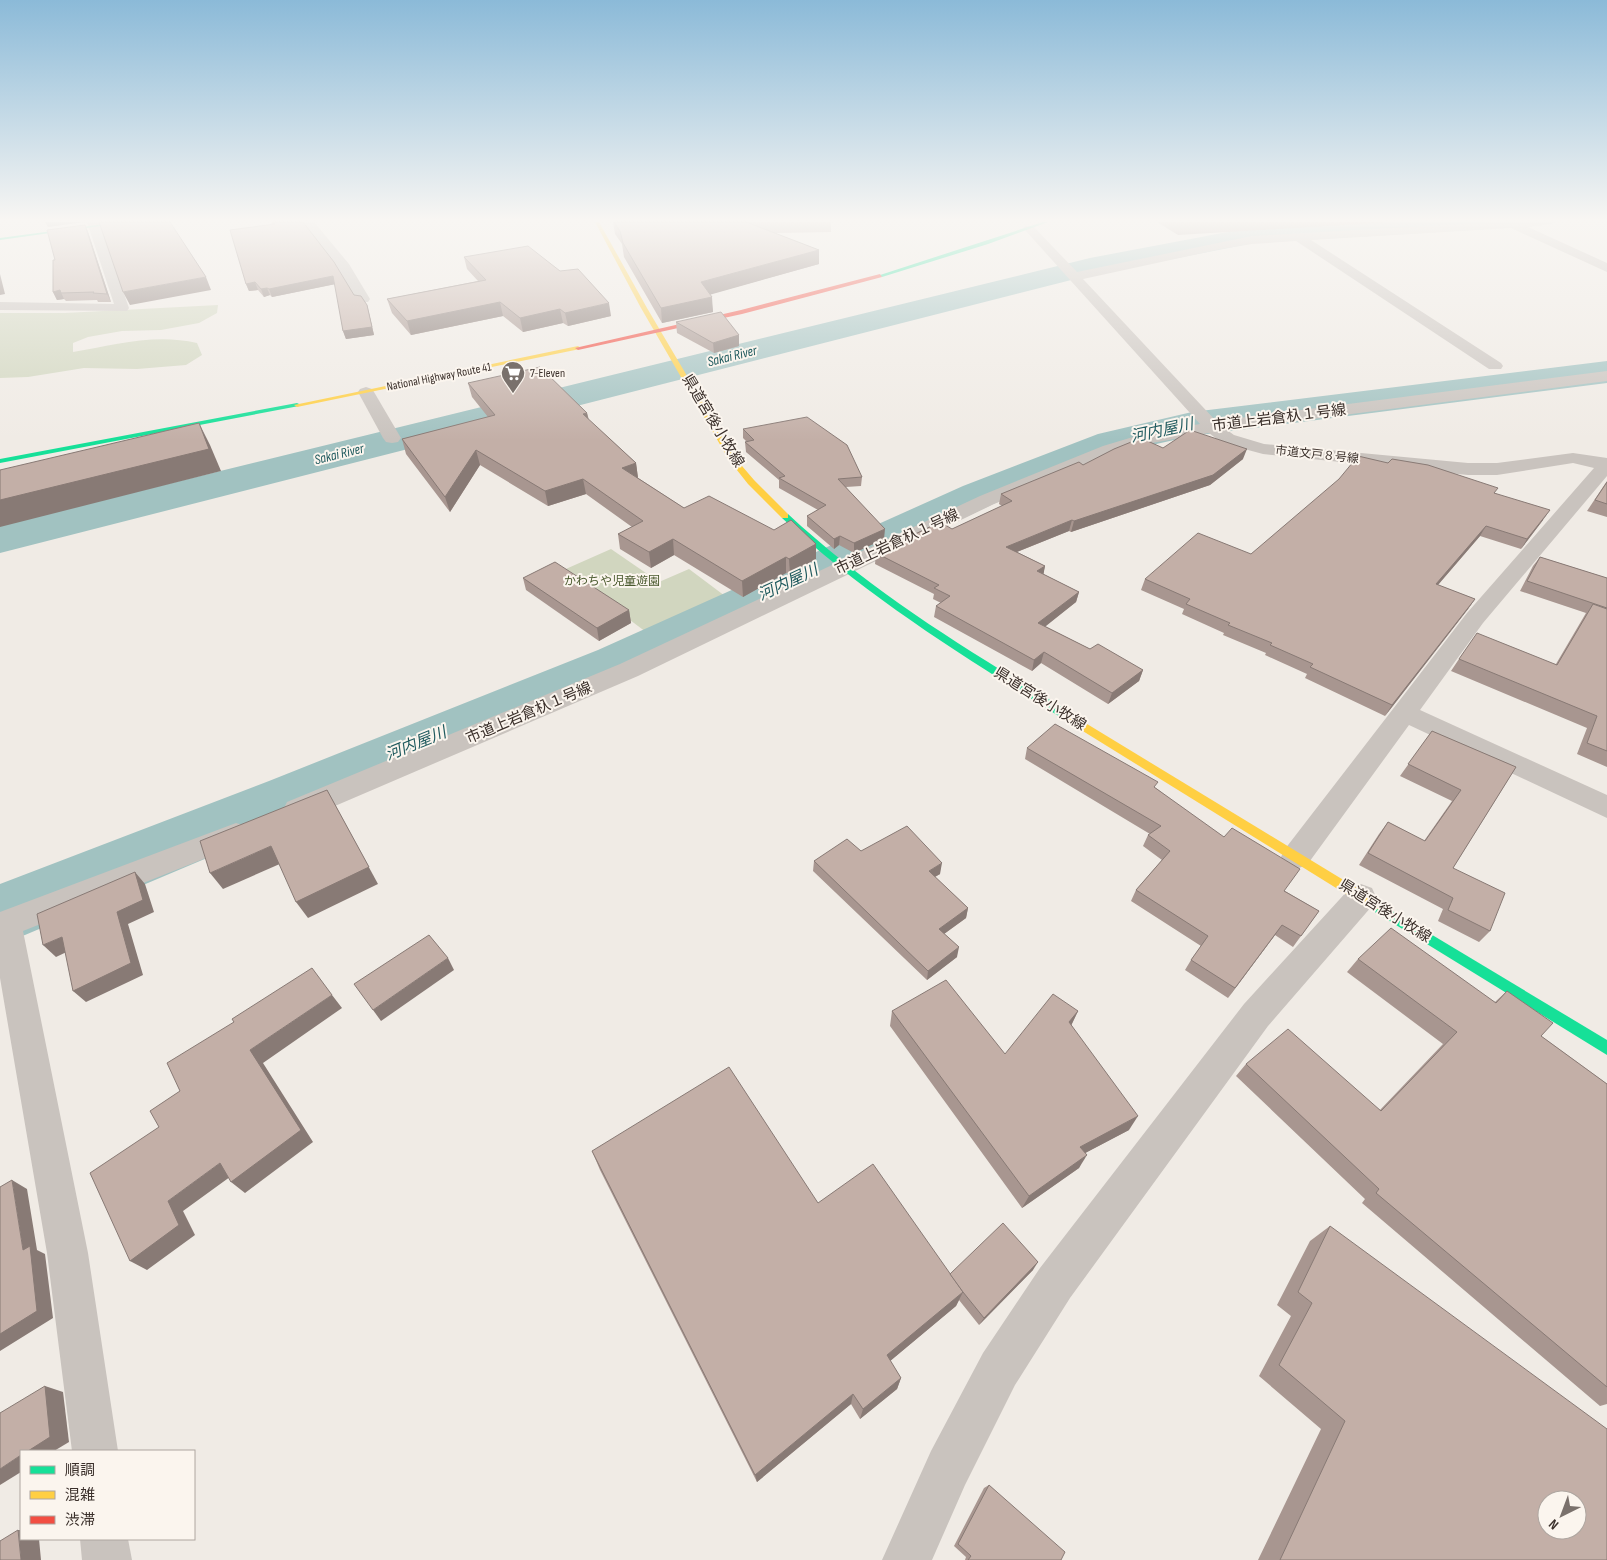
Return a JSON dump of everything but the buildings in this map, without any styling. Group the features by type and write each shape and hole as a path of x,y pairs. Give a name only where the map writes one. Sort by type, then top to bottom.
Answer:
{"main road":[{"name":"県道宮後小牧線","path":"641,295 654,317 659,331 733,460 773,504 841,568 941,638 1607,1048"},
{"name":"National Highway Route 41","path":"0,461 366,392 659,331 804,295"},
{"path":"635,321 654,317"}],"street":[{"path":"0,306 122,308 118,295"},
{"path":"361,295 364,299"},
{"name":"市道文戸８号線","path":"1090,295 1212,427 1228,439 1263,449 1438,467 1497,469 1573,458 1607,464"},
{"path":"1387,295 1495,366"},
{"name":"市道上岩倉杁１号線","path":"3,925 357,786 629,670 987,500 1109,450 1143,439 1212,427 1607,376"},
{"path":"366,392 392,438"},
{"path":"1296,857 1475,618 1607,464"},
{"path":"1405,713 1607,807"},
{"path":"907,1560 948,1468 999,1369 1055,1283 1256,1015 1361,897"},
{"path":"3,925 50,1153 90,1404 95,1450"},
{"path":"104,1540 107,1560"}],"green space":[{"path":"218,305 217,313 199,323 161,330 122,331 88,337 73,343 73,352 135,341 166,339 197,343 202,355 186,365 137,369 84,368 28,377 0,378 0,313 65,313"},
{"name":"かわちや児童遊園","path":"611,549 659,582 689,569 733,602 654,638 614,608 559,572"}],"waterway":[{"name":"Sakai River","path":"0,539 979,295"},
{"name":"河内屋川","path":"0,914 291,797 617,662 978,495 1112,442 1192,424 1607,372"}],"traffic: fast":[{"path":"0,461 297,405"},
{"path":"785,516 817,546 885,600 1069,717"},
{"path":"1374,905 1607,1048"}],"traffic: slow":[{"path":"637,295 733,460 751,482 785,516"},
{"path":"297,405 578,348"},
{"path":"1069,717 1374,905"}],"traffic: jam":[{"path":"578,348 742,312 808,295"}],"place":[{"name":"7-Eleven","path":"513,394"}]}
